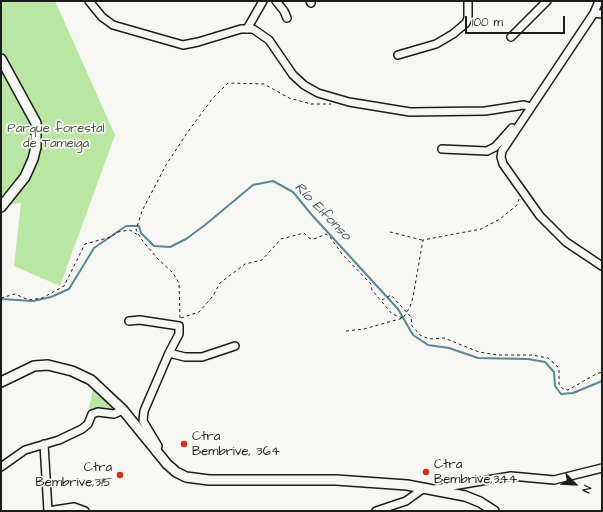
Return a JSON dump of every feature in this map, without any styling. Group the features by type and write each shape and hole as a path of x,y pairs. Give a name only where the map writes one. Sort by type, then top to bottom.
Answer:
{"street":[{"path":"89,1 102,17 113,25 183,44 198,42 241,29 253,29 268,40 293,75 304,85 318,93 338,98 410,112 485,111 524,105 531,107"},
{"path":"247,29 263,1"},
{"path":"276,1 284,11 287,18"},
{"path":"398,55 436,44 453,34 466,23 468,18 468,1"},
{"path":"511,37 528,18 547,1"},
{"path":"599,1 594,13 502,151 501,157 503,164 540,216 566,242 602,266"},
{"path":"594,13 602,14"},
{"path":"1,59 36,123 36,147 33,159 25,176 1,207"},
{"path":"442,149 487,151 495,147 518,120 524,118"},
{"path":"129,321 140,320 179,326 179,334 169,353 144,412 143,421 158,446 156,452"},
{"path":"169,353 185,357 202,357 235,346"},
{"path":"1,382 34,366 54,366 91,380 123,410 156,452 176,472 194,479 336,480 378,482 428,488 474,499 494,511"},
{"path":"1,467 25,450 59,440 82,429 88,424 92,414 98,412 114,414 123,410"},
{"path":"44,444 48,511 74,507 85,511"},
{"path":"376,511 406,501 428,488 511,476 554,480 602,468"}],"path":[{"path":"179,326 179,283 174,274 157,258 136,230 137,223 166,165 186,133 212,99 228,83 264,84 289,98 311,104 330,104 338,98"},
{"path":"390,232 423,240 481,229 500,219 517,205 519,197"},
{"path":"1,298 6,298 15,294 30,300 42,298 64,286 85,244 111,237 118,232 130,230 139,236"},
{"path":"180,318 199,312 213,296 220,283 245,264 262,260 281,239 304,233 310,238 314,239 326,234 330,237 342,254 371,284 372,290 382,300 392,314 403,318"},
{"path":"346,332 364,329 403,318 413,297 423,240"},
{"path":"382,300 391,295 411,317 412,326 420,335 429,339 444,338 479,352 498,355 532,355 548,358 559,368 558,384 563,389 568,390 602,372"}],"green space":[{"name":"Parque forestal de Tameiga","path":"1,1 55,1 115,135 60,286 14,266 21,203 1,206"},
{"path":"93,389 114,410 112,412 89,408"}],"waterway":[{"name":"Río Eifonso","path":"1,299 33,301 51,297 69,289 94,248 126,226 139,226 141,233 154,246 170,247 186,239 205,225 253,185 273,181 293,192 311,214 398,309 413,335 428,345 449,348 478,358 528,359 545,362 554,372 555,386 561,394 573,393 602,381"}],"place":[{"name":"Ctra Bembrive, 364","path":"184,444"},
{"name":"Ctra Bembrive,344","path":"426,472"},
{"name":"Ctra Bembrive,315","path":"120,475"}]}
